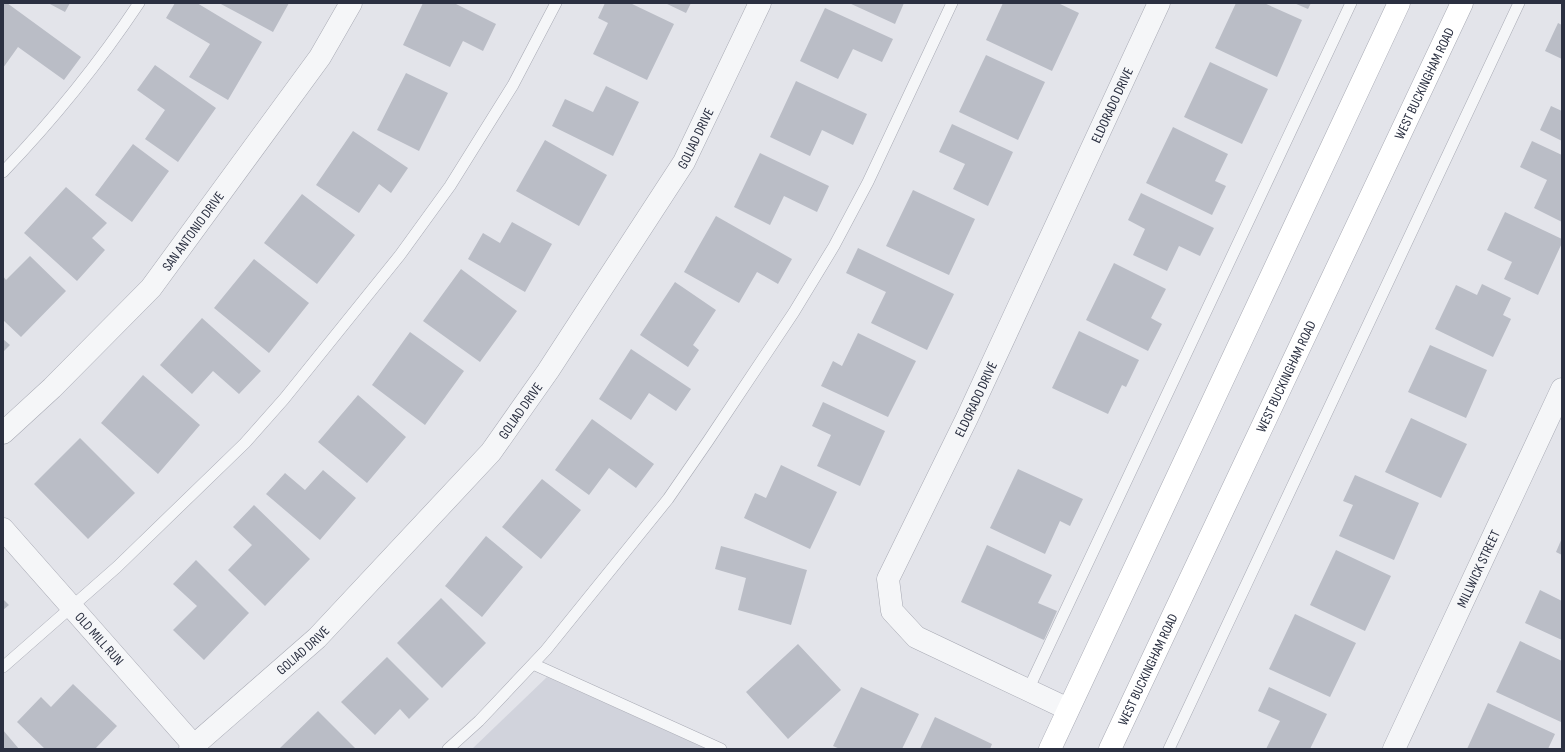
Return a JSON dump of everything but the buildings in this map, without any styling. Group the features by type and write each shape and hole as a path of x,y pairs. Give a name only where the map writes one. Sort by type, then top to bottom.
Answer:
{"main road":[{"path":"1050,749 1399,3"},
{"name":"WEST BUCKINGHAM ROAD","path":"1110,749 1462,3"}],"street":[{"name":"SAN ANTONIO DRIVE","path":"3,433 52,388 151,288 320,57 351,3"},
{"name":"GOLIAD DRIVE","path":"193,748 317,638 491,452 548,371 684,162 760,3"},
{"name":"ELDORADO DRIVE","path":"1068,709 916,637 892,611 888,579 970,411 1159,3"},
{"name":"MILLWICK STREET","path":"1394,749 1562,389"},
{"name":"OLD MILL RUN","path":"3,529 193,748"}],"lane":[{"path":"3,172 59,110 116,38 139,3"},
{"path":"3,667 122,562 245,443 284,399 400,255 450,186 513,85 556,3"},
{"path":"448,749 478,721 533,664 668,499 794,312 834,246 868,182 952,3"},
{"path":"1028,690 1351,3"},
{"path":"1169,749 1519,3"},
{"path":"533,664 721,749"}],"shaded area":[{"path":"547,677 707,749 472,749"}]}
